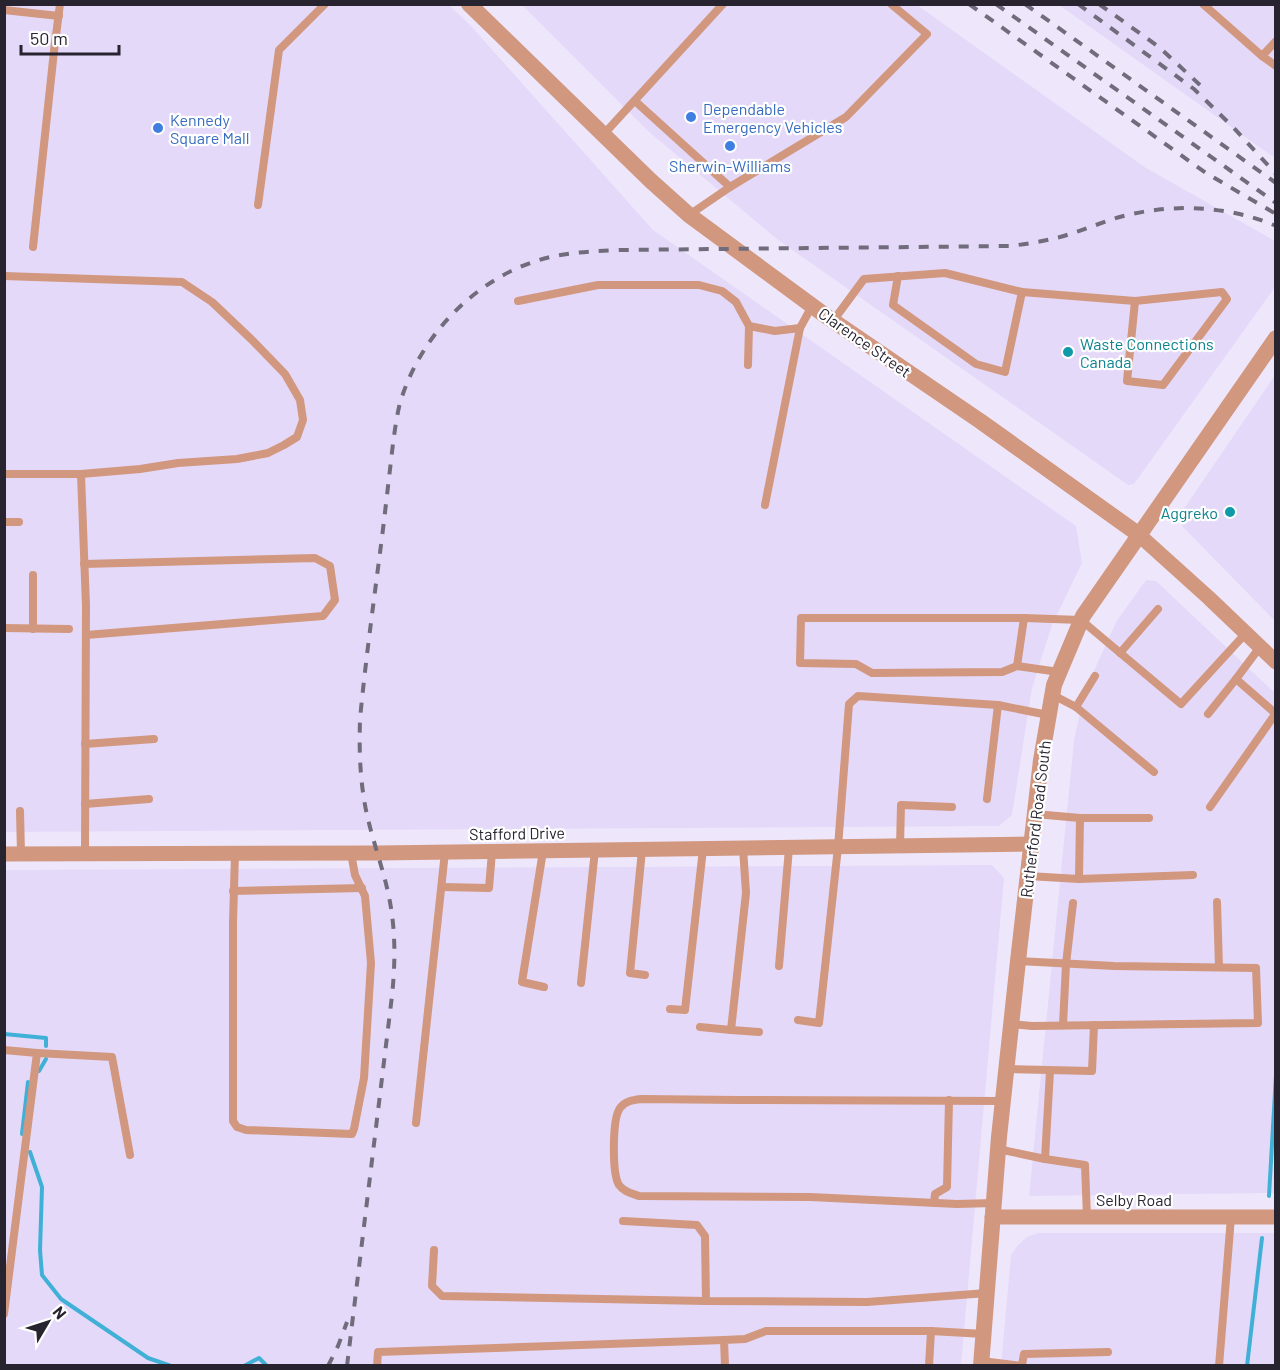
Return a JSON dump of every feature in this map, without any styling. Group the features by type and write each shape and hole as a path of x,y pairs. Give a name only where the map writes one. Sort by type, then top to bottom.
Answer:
{"street":[{"name":"Clarence Street","path":"469,4 689,215 833,321 980,421 1138,534 1275,662"},
{"name":"Rutherford Road South","path":"982,1363 1006,1069 1030,844 1054,685 1081,620 1275,338"},
{"name":"Stafford Drive","path":"4,854 492,852 1030,844"},
{"name":"Selby Road","path":"993,1210 1087,1217 1275,1217"}],"lane":[{"path":"33,248 60,4"},
{"path":"258,205 279,50 325,4"},
{"path":"603,135 723,4"},
{"path":"689,215 846,117 927,34 891,4"},
{"path":"1203,4 1275,66"},
{"path":"4,10 59,16"},
{"path":"1262,56 1275,41"},
{"path":"635,101 730,188"},
{"path":"833,321 864,279 945,273 1022,292 1136,301 1222,292 1227,299 1163,385 1127,381 1136,301"},
{"path":"4,276 182,282 212,302 285,374 300,400 303,420 297,437 284,445 268,453 237,459 81,474 7,474"},
{"path":"898,276 893,305 976,364 1005,372 1022,292"},
{"path":"518,301 598,285 699,285 722,291 736,302 749,326 748,365"},
{"path":"765,505 800,328 812,306"},
{"path":"749,326 775,331 800,328"},
{"path":"81,474 86,635 85,854"},
{"path":"4,522 19,522"},
{"path":"84,564 315,558 330,566 335,600 323,616 86,635"},
{"path":"33,575 33,628"},
{"path":"1120,654 1158,609"},
{"path":"1059,672 1017,666 1002,672 872,673 856,664 800,663 801,618 1081,620 1181,704 1246,633"},
{"path":"1017,666 1024,618"},
{"path":"4,628 69,629"},
{"path":"1208,714 1260,647"},
{"path":"1076,707 1095,676"},
{"path":"1210,807 1275,713 1236,679"},
{"path":"1052,694 1076,707 1154,772"},
{"path":"798,1020 819,1023 838,847 849,704 858,696 998,705 1048,715"},
{"path":"987,799 998,705"},
{"path":"85,744 154,739"},
{"path":"85,804 149,799"},
{"path":"900,846 901,806 952,807"},
{"path":"20,811 21,854"},
{"path":"1034,814 1080,818 1149,818"},
{"path":"1079,879 1080,818"},
{"path":"731,1030 746,893 743,848"},
{"path":"779,966 789,848"},
{"path":"670,1009 685,1010 703,849"},
{"path":"581,983 595,850"},
{"path":"642,850 630,973 645,975"},
{"path":"543,851 522,982 544,987"},
{"path":"416,1123 445,852"},
{"path":"442,887 489,888 492,852"},
{"path":"235,854 233,1121 237,1127 246,1130 352,1134 364,1078 371,963 365,896 355,875 351,853"},
{"path":"1027,876 1079,879 1193,875"},
{"path":"233,891 362,888"},
{"path":"1217,902 1219,967"},
{"path":"1063,1025 1066,964 1073,903"},
{"path":"1012,1024 1032,1026 1258,1023 1256,968 1114,966 1018,961"},
{"path":"1006,1069 1092,1071 1094,1025"},
{"path":"700,1027 759,1032"},
{"path":"4,1050 112,1057 130,1155"},
{"path":"4,1314 37,1053"},
{"path":"1045,1158 1050,1071"},
{"path":"993,1210 957,1204 810,1197 639,1196 625,1191 618,1183 614,1155 615,1117 625,1103 641,1098 1003,1101"},
{"path":"934,1203 935,1194 947,1187 949,1100"},
{"path":"998,1149 1085,1165 1087,1217"},
{"path":"1219,1365 1231,1217"},
{"path":"623,1221 697,1225 705,1236 706,1301"},
{"path":"434,1250 432,1286 442,1296 867,1302 987,1293"},
{"path":"377,1365 378,1352 746,1339 766,1331 931,1331 984,1334"},
{"path":"930,1365 931,1331"},
{"path":"724,1340 725,1365"},
{"path":"982,1363 1022,1365 1024,1354 1108,1352"}],"shaded area":[{"path":"4,5 449,5 470,25 653,230 1076,526 1082,563 1052,625 1032,688 1012,815 999,826 5,832"},
{"path":"522,5 917,5 1146,168 1275,241 1275,287 1134,484 1128,485 778,240 648,131"},
{"path":"1059,5 1275,5 1275,158"},
{"path":"1275,375 1275,621 1182,526 1183,510"},
{"path":"1146,580 1156,581 1275,693 1275,1193 1029,1196 1074,740 1085,691 1116,622"},
{"path":"992,865 1004,878 961,1365 5,1365 4,870"},
{"path":"1038,1233 1275,1233 1275,1365 1001,1366 1011,1255 1027,1237"}],"waterway":[{"path":"4,1034 46,1038 46,1046"},
{"path":"39,1071 46,1059"},
{"path":"1269,1196 1276,1075"},
{"path":"22,1134 28,1082"},
{"path":"30,1152 42,1187 40,1250 42,1275 61,1299 148,1358 171,1366"},
{"path":"1247,1366 1262,1238"},
{"path":"244,1366 259,1358 267,1366"}],"railway":[{"path":"969,4 1206,173 1276,214"},
{"path":"996,4 1276,203"},
{"path":"1025,4 1276,183"},
{"path":"1078,4 1194,89 1276,174"},
{"path":"1099,4 1159,47 1200,85"},
{"path":"347,1366 391,1004 394,956 394,932 389,896 367,815 363,791 360,719 397,415 410,377 423,352 439,329 479,290 503,275 555,256 595,251 1010,246 1060,237 1133,214 1174,208 1236,213 1276,226"},
{"path":"328,1366 347,1322"}],"place":[{"name":"Dependable Emergency Vehicles","path":"691,117"},
{"name":"Kennedy Square Mall","path":"158,128"},
{"name":"Sherwin-Williams","path":"730,146"},
{"name":"Waste Connections Canada","path":"1068,352"},
{"name":"Aggreko","path":"1230,512"}]}
